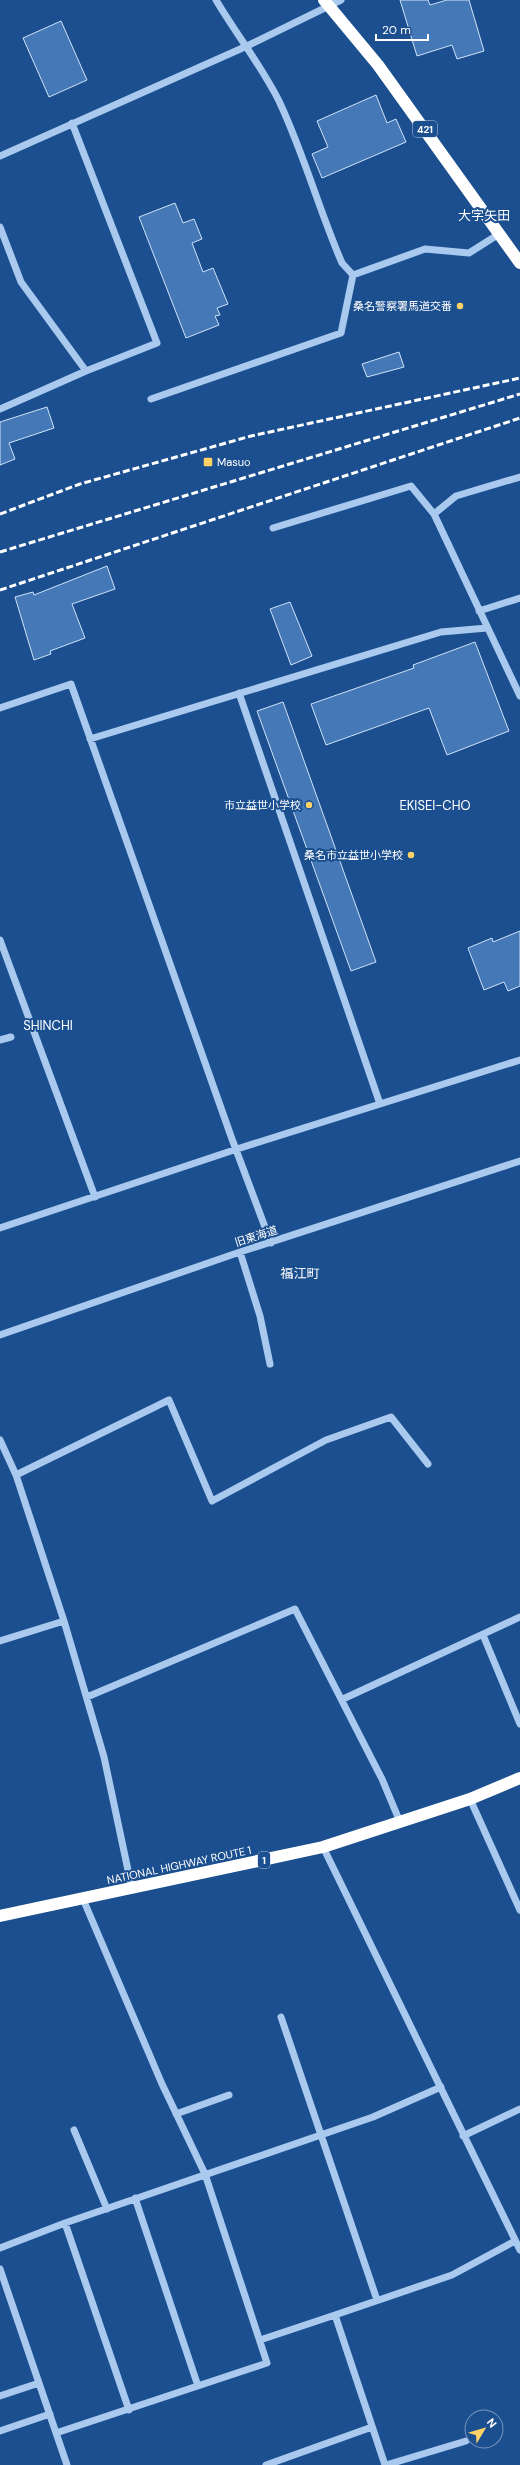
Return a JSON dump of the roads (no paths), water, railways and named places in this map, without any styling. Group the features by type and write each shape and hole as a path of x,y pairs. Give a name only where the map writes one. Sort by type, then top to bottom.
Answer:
{"highway":[{"name":"421","path":"327,3 378,65 446,157 520,263"},
{"name":"NATIONAL HIGHWAY ROUTE 1","path":"0,1916 323,1847 470,1799 520,1778"}],"street":[{"path":"216,0 236,35 247,46 278,99 297,140 332,241 342,263 353,275"},
{"path":"0,156 247,46 327,3 341,0"},
{"path":"0,409 86,371 157,343 72,123"},
{"path":"0,227 21,282 86,371"},
{"path":"353,275 425,250 469,253 499,234"},
{"path":"151,399 341,333 353,275"},
{"path":"434,514 456,496 520,477"},
{"path":"273,528 411,486 434,514 520,696"},
{"path":"479,611 520,598"},
{"path":"90,739 441,632 487,628"},
{"path":"0,708 71,684 271,1243"},
{"path":"239,694 380,1104"},
{"path":"0,940 95,1197"},
{"path":"0,1040 11,1037"},
{"path":"0,1228 237,1149 520,1060"},
{"name":"旧東海道","path":"0,1335 240,1252 520,1161"},
{"path":"240,1252 260,1316 270,1364"},
{"path":"16,1475 169,1400 212,1501 326,1440 391,1417 428,1464"},
{"path":"0,1440 16,1475 64,1621 87,1697 104,1757 132,1889"},
{"path":"87,1697 295,1609 343,1700 382,1779 400,1822"},
{"path":"343,1700 520,1617"},
{"path":"0,1641 64,1621"},
{"path":"482,1635 520,1724"},
{"path":"470,1799 520,1910"},
{"path":"323,1847 442,2087 464,2136 520,2250"},
{"path":"56,2433 267,2363 205,2174 176,2114 83,1899"},
{"path":"281,2017 377,2300"},
{"path":"0,2248 135,2198 373,2117 442,2087"},
{"path":"176,2114 229,2095"},
{"path":"464,2136 520,2109"},
{"path":"74,2130 107,2209"},
{"path":"135,2198 198,2386"},
{"path":"65,2223 128,2410"},
{"path":"260,2340 452,2276 515,2241"},
{"path":"0,2269 67,2465"},
{"path":"335,2315 386,2465 464,2441"},
{"path":"0,2396 39,2383"},
{"path":"0,2431 50,2414"},
{"path":"266,2465 372,2427"}],"railway":[{"path":"0,514 80,484 251,436 520,378"},
{"path":"0,552 520,394"},
{"path":"0,590 520,418"}],"place":[{"name":"桑名警察署馬道交番","path":"460,306"},
{"name":"Masuo","path":"208,462"},
{"name":"市立益世小学校","path":"309,805"},
{"name":"桑名市立益世小学校","path":"411,855"}],"district":[{"name":"大字矢田","path":"484,215"},
{"name":"EKISEI-CHO","path":"435,805"},
{"name":"SHINCHI","path":"48,1025"},
{"name":"福江町","path":"300,1273"}]}
